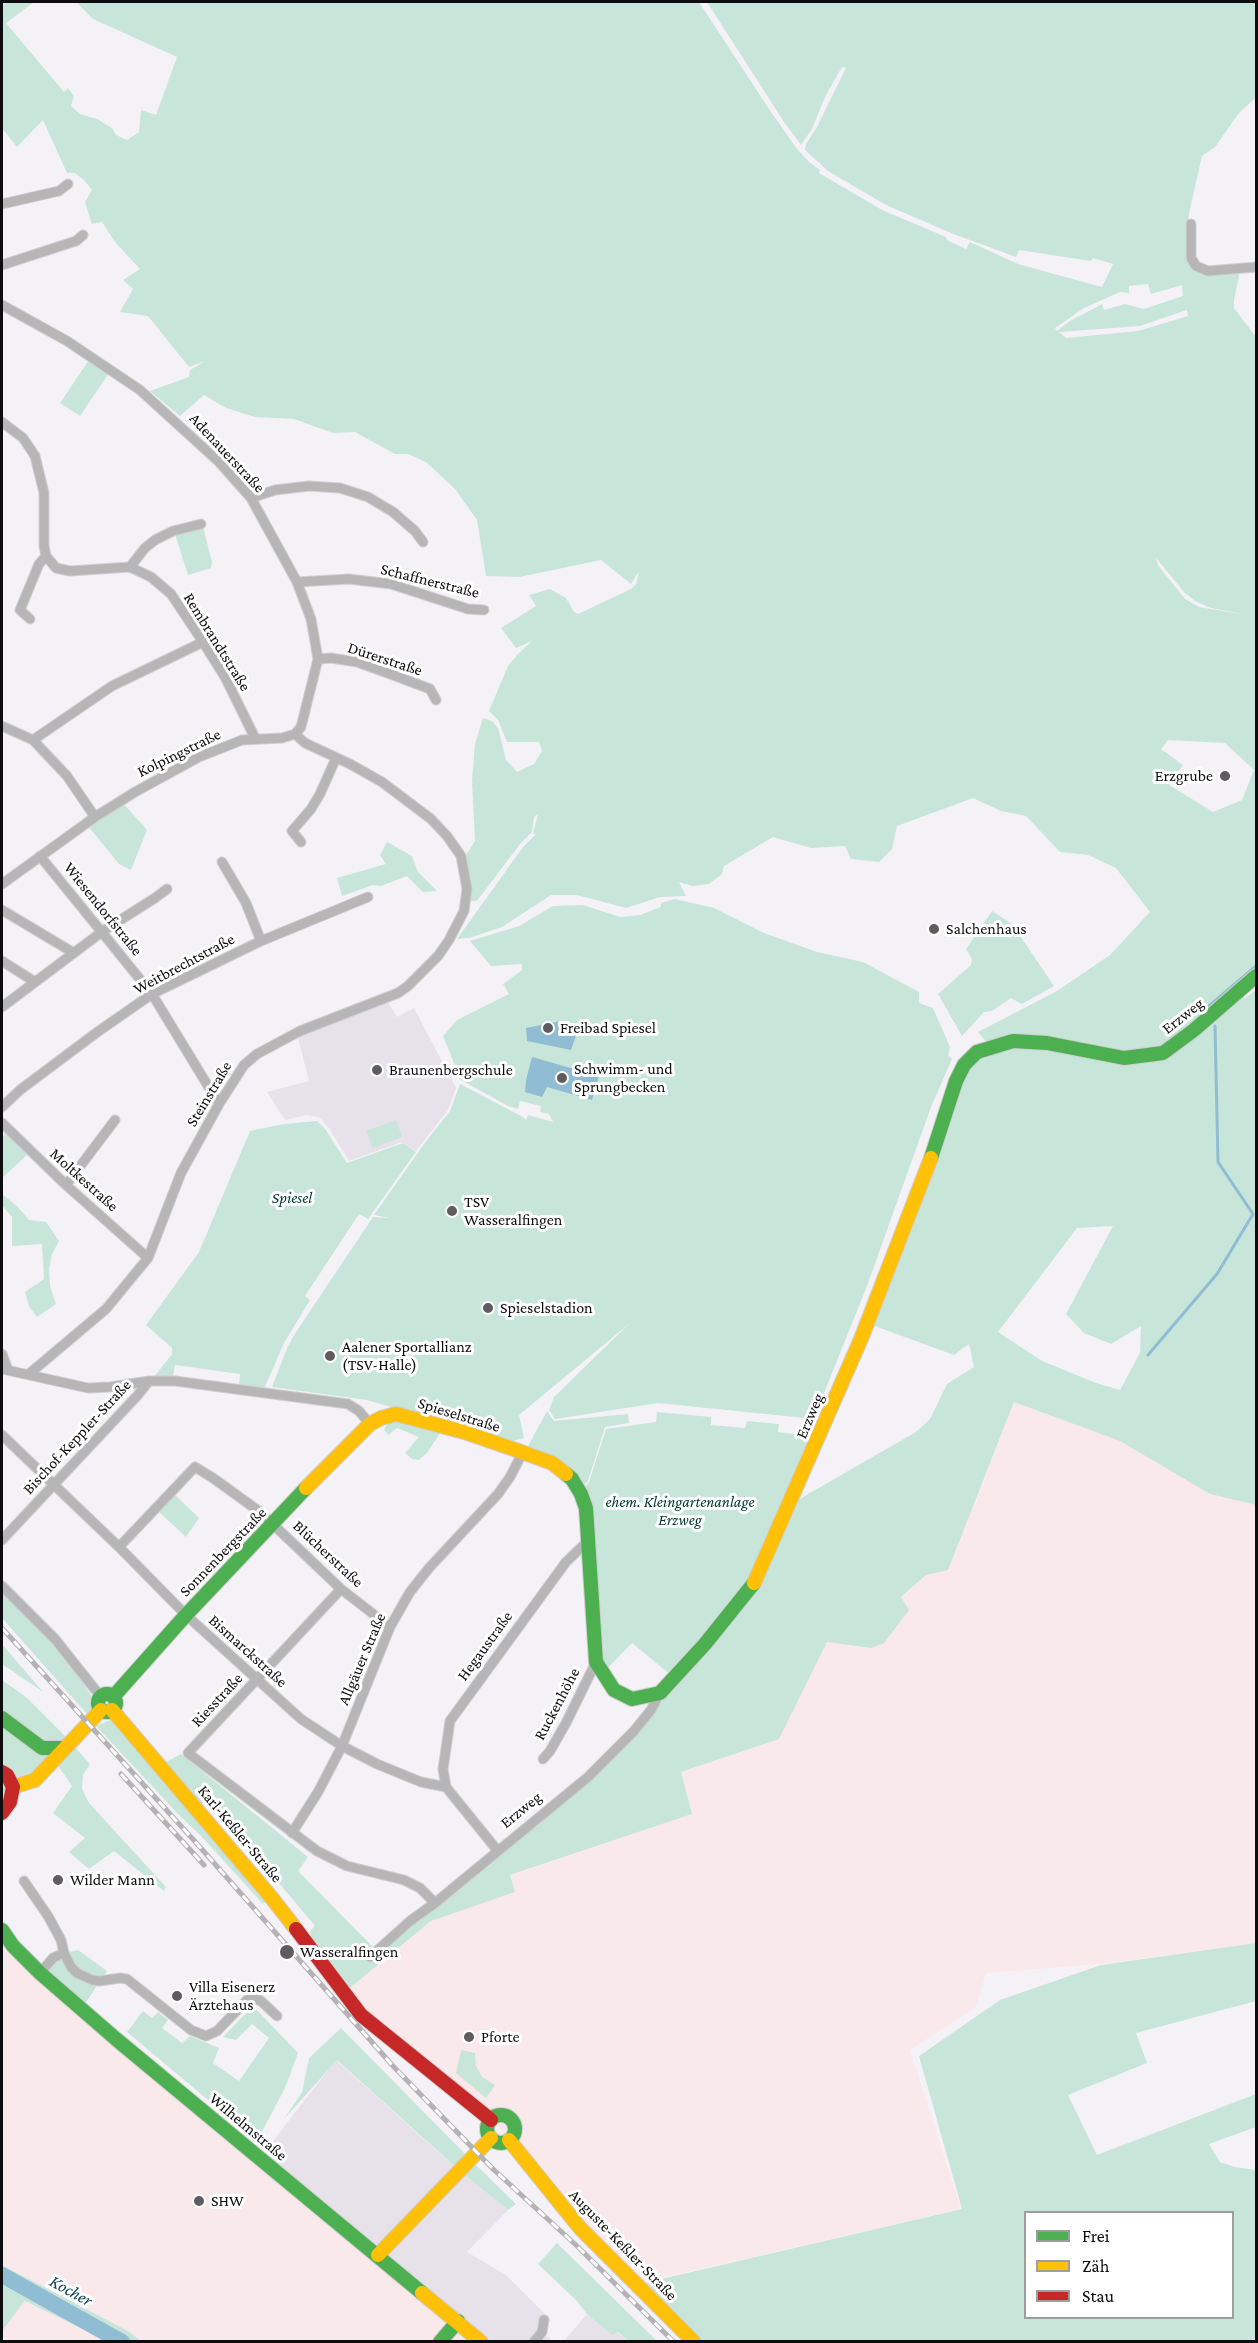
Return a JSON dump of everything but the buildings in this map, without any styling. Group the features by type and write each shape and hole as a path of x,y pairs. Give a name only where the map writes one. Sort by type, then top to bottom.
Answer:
{"street":[{"path":"2,204 59,191 68,184"},
{"path":"1191,224 1191,258 1196,266 1208,271 1257,267"},
{"path":"2,265 76,241 83,235"},
{"name":"Adenauerstraße","path":"2,305 67,341 140,390 212,455 251,498 297,582 311,619 318,659 301,727 295,734"},
{"path":"2,422 22,438 35,456 44,493 44,546 46,556 56,568 70,571 130,567 145,548 155,540 173,531 201,524"},
{"path":"251,498 275,490 297,487 340,488 368,497 393,512 415,531 423,542"},
{"path":"30,619 20,610 39,564 46,556"},
{"name":"Rembrandtstraße","path":"130,567 152,577 171,594 225,677 255,738"},
{"name":"Schaffnerstraße","path":"297,582 349,579 391,584 468,609 484,610"},
{"path":"33,740 112,686 203,642"},
{"name":"Dürerstraße","path":"318,659 331,658 357,662 430,689 436,700"},
{"path":"2,726 33,740 67,776 95,817"},
{"path":"295,734 305,743 336,758 311,809 292,831 301,842"},
{"name":"Kolpingstraße","path":"2,884 95,817 199,757 242,740 282,738 295,734"},
{"name":"Steinstraße","path":"29,1374 106,1309 148,1258 181,1173 219,1104 244,1065 257,1054 300,1031 398,993 416,980 449,940 464,911 467,889 461,856 447,836 418,807 366,772 336,758"},
{"name":"Wiesendorfstraße","path":"40,856 152,994 219,1104"},
{"path":"222,862 246,903 261,941"},
{"path":"2,1007 103,931 167,889"},
{"name":"Weitbrechtstraße","path":"2,1107 20,1090 152,994 261,941 368,897"},
{"path":"2,910 74,953"},
{"path":"2,962 35,982"},
{"name":"Erzweg","path":"370,1957 410,1921 435,1903 604,1762 645,1717 660,1693 705,1644 754,1583 861,1339 932,1155 956,1081 964,1065 977,1052 1013,1041 1047,1043 1124,1058 1163,1053 1194,1030 1257,976"},
{"path":"66,1185 115,1120"},
{"name":"Moltkestraße","path":"2,1123 66,1185 148,1258"},
{"path":"2,1354 5,1370 88,1388 110,1388 149,1381 175,1381 348,1404 359,1411 365,1428"},
{"name":"Bischof-Keppler-Straße","path":"2,1539 149,1381"},
{"name":"Spieselstraße","path":"365,1428 381,1418 396,1414 464,1432 523,1452 552,1463 572,1479 586,1508 596,1662 607,1682 614,1689 632,1699 660,1693"},
{"name":"Sonnenbergstraße","path":"13,1787 34,1780 365,1428"},
{"name":"Bismarckstraße","path":"2,1435 119,1547 186,1616 301,1719 342,1746 377,1764 421,1782 446,1787"},
{"name":"Allgäuer Straße","path":"292,1833 318,1792 342,1746 390,1628 410,1592 429,1568 498,1494 523,1452"},
{"name":"Blücherstraße","path":"119,1547 195,1467 274,1524 341,1588 390,1628"},
{"name":"Hegaustraße","path":"446,1787 443,1769 450,1721 566,1562 589,1539"},
{"name":"Karl-Keßler-Straße","path":"2,1586 56,1639 271,1897 318,1957 335,1983"},
{"name":"Riesstraße","path":"188,1753 341,1588"},
{"name":"Ruckenhöhe","path":"543,1759 566,1723 596,1662"},
{"path":"2,1718 42,1748 64,1748"},
{"name":"Karl-Keßler-Straße","path":"188,1753 316,1851 348,1866 404,1880 420,1888 435,1903"},
{"path":"2,1772 11,1781 13,1787 10,1802 2,1813"},
{"path":"446,1787 497,1850"},
{"path":"24,1881 48,1916 61,1940 71,1967 92,1980 127,1979 198,2034 206,2036 218,2031 247,2000 253,1998 261,2001 278,2016"},
{"name":"Wilhelmstraße","path":"2,1930 12,1946 40,1973 116,2039 481,2342"},
{"path":"40,1973 53,1958 64,1953"},
{"name":"Auguste-Keßler-Straße","path":"335,1983 361,2015 491,2120 500,2116 512,2120 515,2132 509,2140 580,2228 694,2342"},
{"path":"491,2120 488,2130 491,2138 498,2143 509,2140"},
{"path":"378,2255 491,2138"},
{"path":"534,2342 542,2332 544,2320"},
{"path":"440,2342 458,2321"}],"shaded area":[{"name":"Braunenbergschule","path":"387,1000 397,1017 414,1008 456,1088 448,1110 416,1151 402,1142 349,1161 329,1128 319,1117 306,1115 285,1120 267,1092 309,1081 297,1034"},
{"path":"1014,1402 1120,1441 1210,1494 1256,1505 1256,1943 1100,1964 986,1973 976,2007 910,2050 961,2209 639,2283 581,2227 501,2129 479,2107 345,1992 431,1921 514,1892 509,1876 692,1814 681,1772 779,1739 827,1641 871,1648 901,1598 926,1575 976,1502"},
{"path":"2,1948 468,2341 141,2341 128,2331 2,2265"},
{"path":"336,2060 458,2170 378,2251 262,2155"},
{"path":"461,2172 508,2210 467,2252 506,2275 551,2320 542,2332 553,2341 484,2341 381,2255"},
{"path":"25,2301 107,2341 9,2341 2,2336 2,2331"},
{"path":"587,2314 612,2334 617,2332 628,2341 563,2342"}],"green space":[{"path":"2,2 34,2 6,23 64,92 68,88 74,96 71,106 80,114 97,119 112,128 116,135 127,140 139,132 141,110 156,115 177,57 93,19 76,2 699,2 797,149 820,170 819,173 882,210 946,237 947,240 966,249 970,242 1018,264 1102,287 1113,264 1093,258 1091,261 1019,250 1016,257 951,233 886,205 828,171 805,150 806,144 817,127 846,68 842,67 825,97 812,129 801,145 707,2 1256,2 1256,97 1239,113 1215,147 1202,156 1189,213 1188,230 1193,268 1240,271 1234,308 1256,337 1256,967 1242,980 1244,999 1256,990 1256,1505 1210,1494 1120,1441 1014,1402 948,1570 926,1575 901,1597 909,1610 884,1643 871,1648 827,1642 779,1739 681,1772 692,1814 510,1875 515,1892 431,1921 345,1992 313,1941 310,1931 315,1926 210,1801 196,1805 163,1764 181,1754 308,1857 298,1871 377,1951 429,1906 434,1909 499,1853 637,1732 740,1607 796,1501 916,1432 930,1419 947,1384 974,1367 969,1344 954,1355 872,1325 963,1079 976,1059 995,1053 978,1032 1057,991 1110,955 1150,912 1116,868 1088,855 1060,852 1026,816 1001,811 973,798 897,826 892,849 879,862 851,859 845,846 811,848 773,837 724,866 722,874 709,884 692,886 679,882 686,896 660,897 626,908 577,895 551,895 502,927 469,938 457,939 523,847 536,834 533,834 538,814 534,817 532,832 520,844 477,901 471,901 471,882 466,855 475,841 472,780 475,744 483,718 492,721 498,728 506,760 517,772 534,764 542,751 539,742 507,742 498,720 489,711 508,666 532,641 516,648 501,628 536,606 529,595 550,589 566,598 574,612 578,614 631,589 636,584 639,571 631,584 601,560 519,577 486,576 477,520 455,489 426,462 408,454 395,454 355,432 333,433 294,419 255,417 226,408 204,395 180,416 150,391 189,377 190,370 205,361 189,367 148,316 120,312 133,289 123,280 140,269 115,242 102,222 92,224 85,202 92,190 75,173 67,173 43,120 17,147 2,128","holes":["1148,284 1151,294 1182,285 1183,296 1144,309 1125,304 1104,310 1102,304 1070,321 1057,331 1055,328 1084,308 1120,292 1129,293 1129,286","1187,310 1188,316 1138,331 1066,338 1059,332 1140,326","1156,558 1185,593 1195,601 1211,608 1247,615 1199,607 1185,599 1158,565","1168,740 1225,743 1254,770 1242,800 1213,812 1169,785 1183,765 1161,749","1113,1226 1066,1314 1084,1333 1111,1344 1141,1326 1140,1353 1120,1390 1096,1383 1042,1361 998,1332 1077,1228"]},
{"path":"89,360 109,373 80,416 60,403"},
{"path":"203,527 212,562 211,568 188,575 175,534"},
{"path":"123,803 147,830 131,870 119,864 88,826"},
{"path":"387,842 412,856 418,872 437,891 423,892 407,876 381,886 373,885 342,896 337,878 386,864 380,855"},
{"path":"675,899 714,908 764,933 817,952 863,962 919,992 919,1003 933,1008 950,1047 948,1055 952,1059 931,1107 867,1286 818,1408 805,1418 658,1403 555,1419 549,1410 554,1397 630,1323 519,1415 524,1438 509,1442 367,1400 272,1387 287,1348 296,1332 373,1217 390,1218 374,1215 450,1111 460,1084 526,1120 528,1115 553,1122 549,1114 540,1112 541,1106 520,1101 518,1109 508,1106 461,1080 443,1036 457,1020 509,994 503,984 522,970 522,964 491,966 470,941 519,926 553,906 583,905 620,917 640,915 661,907 661,903"},
{"path":"992,911 1012,924 1054,986 1022,1004 1011,998 992,1011 984,1012 962,1036 938,994 971,965 972,959 966,949"},
{"path":"396,1120 402,1137 373,1148 366,1131"},
{"name":"Spiesel","path":"317,1121 325,1129 347,1163 403,1143 416,1152 368,1219 359,1214 305,1296 310,1300 284,1343 264,1389 239,1386 240,1374 175,1365 173,1378 154,1377 172,1354 172,1348 146,1325 199,1252 250,1131 284,1124"},
{"path":"5,1132 28,1154 2,1178 2,1140"},
{"path":"2,1194 29,1220 46,1222 59,1241 52,1254 49,1269 50,1286 56,1304 37,1317 29,1306 25,1292 44,1279 42,1244 12,1246 12,1217 2,1205"},
{"path":"547,1411 554,1421 628,1414 629,1423 605,1427 588,1481 582,1487 526,1450"},
{"name":"ehem. Kleingartenanlage Erzweg","path":"657,1412 711,1417 711,1425 745,1428 747,1421 779,1424 778,1432 812,1436 751,1580 672,1676 632,1643 606,1670 597,1639 583,1489 589,1482 606,1429 656,1422"},
{"path":"402,1420 442,1430 427,1453 419,1460 412,1459 405,1453 419,1437 397,1428 388,1435 384,1430 387,1424"},
{"path":"174,1494 199,1518 186,1537 158,1511"},
{"path":"2,1588 54,1640 91,1695 94,1707 87,1714 2,1618"},
{"path":"2,1644 43,1692 2,1664"},
{"path":"2,1680 26,1697 68,1739 34,1778 10,1786 2,1809"},
{"path":"110,1720 268,1900 263,1904 96,1726"},
{"path":"73,1745 90,1764 83,1775 82,1789 89,1803 166,1887 164,1891 114,1851 89,1869 69,1852 85,1838 53,1813 72,1786 57,1764"},
{"path":"1256,1943 1256,2001 1136,2033 1147,2063 1068,2095 1097,2155 1256,2094 1256,2127 1209,2144 1220,2162 1256,2170 1256,2341 696,2341 640,2284 962,2209 919,2056 1000,2000 1101,1965"},
{"path":"78,1950 107,1971 82,2008 42,1973 64,1953"},
{"path":"253,2006 298,2053 285,2088 257,2141 127,2032 143,2011 152,2018 158,2012 168,2020 162,2028 182,2043 190,2036 219,2048 213,2063 239,2081 269,2038 252,2024 236,2040 223,2037"},
{"path":"341,2028 516,2204 508,2210 461,2172 337,2060 284,2119 302,2092 309,2058"},
{"path":"461,2050 475,2053 476,2066 482,2077 495,2085 486,2098 456,2073"},
{"path":"557,2243 657,2341 628,2341 618,2332 612,2335 587,2314 577,2301 538,2264"},
{"path":"2,2265 128,2331 141,2341 107,2341 25,2301 2,2331"}],"water":[{"path":"561,1021 565,1030 577,1033 571,1050 527,1041 526,1028"},
{"name":"Schwimm- und Sprungbecken","path":"532,1057 599,1076 592,1100 547,1087 542,1097 525,1092"}],"waterway":[{"path":"1209,1006 1256,966"},
{"path":"1148,1355 1217,1274 1253,1214 1218,1162 1215,1026"},
{"name":"Kocher","path":"2,2275 122,2342"}],"railway":[{"path":"2,1628 393,2066 493,2169 577,2246 674,2342"},
{"path":"121,1774 204,1865"}],"traffic: fast":[{"path":"931,1158 956,1081 964,1065 977,1052 1013,1041 1047,1043 1124,1058 1163,1053 1194,1030 1256,976"},
{"path":"566,1474 581,1494 586,1508 596,1662 614,1690 632,1699 660,1693 705,1644 754,1583"},
{"path":"113,1697 186,1615 306,1488"},
{"path":"107,1694 113,1697 116,1703 113,1709 107,1712 101,1709 98,1703 101,1697 107,1694"},
{"path":"2,1718 42,1748 64,1748"},
{"path":"2,1930 13,1946 40,1973 116,2039 422,2293"},
{"path":"501,2115 511,2119 515,2129 511,2139 501,2143 491,2139 487,2129 491,2119 501,2115"},
{"path":"440,2342 458,2321"}],"traffic: slow":[{"path":"754,1583 861,1339 931,1158"},
{"path":"306,1488 370,1424 396,1414 464,1432 519,1451 552,1463 566,1474"},
{"path":"13,1787 35,1780 101,1710"},
{"path":"112,1710 296,1929"},
{"path":"378,2255 491,2138"},
{"path":"509,2140 580,2228 694,2342"},
{"path":"422,2293 481,2342"}],"traffic: jam":[{"path":"2,1772 7,1775 13,1787 10,1802 2,1813"},
{"path":"296,1929 361,2015 491,2120"}],"place":[{"name":"Erzgrube","path":"1225,776"},
{"name":"Salchenhaus","path":"934,929"},
{"name":"Freibad Spiesel","path":"548,1028"},
{"name":"Braunenbergschule","path":"377,1070"},
{"name":"Schwimm- und Sprungbecken","path":"562,1078"},
{"name":"TSV Wasseralfingen","path":"452,1211"},
{"name":"Spieselstadion","path":"488,1308"},
{"name":"Aalener Sportallianz (TSV-Halle)","path":"330,1356"},
{"name":"Wilder Mann","path":"58,1880"},
{"name":"Wasseralfingen","path":"287,1952"},
{"name":"Villa Eisenerz Ärztehaus","path":"177,1996"},
{"name":"Pforte","path":"469,2037"},
{"name":"SHW","path":"199,2201"}]}
